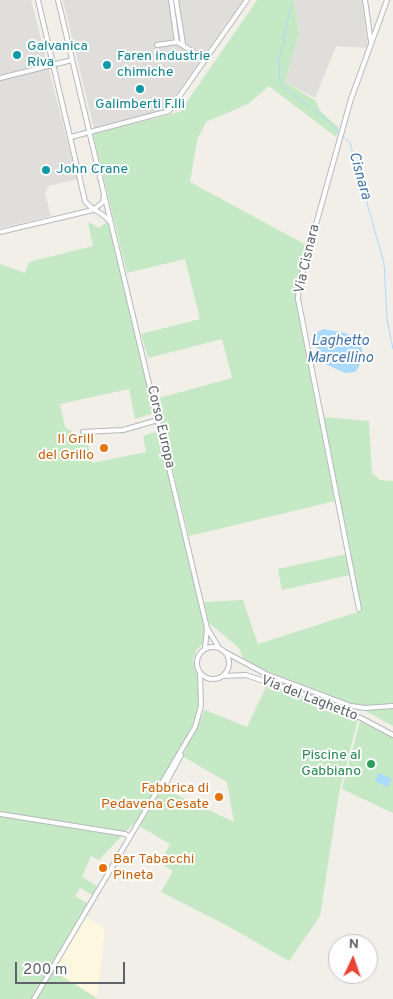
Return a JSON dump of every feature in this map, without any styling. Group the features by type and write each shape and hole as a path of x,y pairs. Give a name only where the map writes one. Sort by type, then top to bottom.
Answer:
{"street":[{"path":"38,0 85,201 93,210 102,213 112,225"},
{"name":"Corso Europa","path":"58,0 207,628 219,648"},
{"path":"171,0 177,42"},
{"path":"176,0 183,44"},
{"path":"71,137 165,114 247,0"},
{"path":"365,0 371,44"},
{"name":"Via Cisnara","path":"358,610 298,299 299,284 340,136 387,0"},
{"path":"157,45 177,42 204,58"},
{"path":"0,78 72,60"},
{"path":"0,232 93,210 103,202 104,191"},
{"path":"83,432 123,430 140,427 158,420"},
{"name":"Corso Europa","path":"205,648 207,628"},
{"path":"34,999 182,750 200,716 202,687 196,662 198,656 205,648 219,648 228,656 229,667 223,676 211,679 202,687"},
{"name":"Via del Laghetto","path":"225,652 266,674 351,706 365,708 393,706"},
{"path":"200,673 211,679"},
{"name":"Via del Laghetto","path":"223,676 246,675 286,688 361,718 393,735"},
{"path":"158,790 166,783 179,761 182,750"},
{"path":"166,783 169,770"},
{"path":"0,814 126,834 130,837"}],"shaded area":[{"path":"0,0 31,0 77,179 49,186 45,193 51,216 0,228"},
{"path":"63,0 243,0 165,111 94,129"},
{"path":"294,0 362,0 368,48 336,46 315,98 285,82 299,34"},
{"path":"86,917 105,929 97,997 54,971"}],"green space":[{"path":"257,0 294,0 299,34 285,82 316,101 320,111 339,128 336,137 269,86 248,104 206,122 197,140 190,182 308,246 296,286 296,301 335,501 189,536 155,399 232,378 222,339 148,358 141,334 200,319 185,259 127,273 93,134 180,112"},
{"path":"108,221 154,413 135,419 129,389 60,404 65,427 87,441 92,463 146,452 143,436 158,431 163,448 207,638 196,651 193,660 200,687 198,711 189,733 158,786 234,822 227,782 182,756 205,710 247,727 267,685 358,719 339,793 320,916 289,961 226,925 161,892 173,871 160,863 170,844 134,823 99,860 91,856 82,877 97,886 92,895 80,888 75,896 88,904 50,969 98,999 0,999 0,264 25,273 29,262 93,246 88,222 99,228"},
{"path":"323,417 369,421 372,473 380,480 393,481 393,726 353,704 264,670 243,658 239,648 209,623 204,602 243,600 258,644 361,611 354,574 282,590 278,569 351,553"},
{"name":"Piscine al Gabbiano","path":"360,721 393,738 393,813 342,789"}],"water":[{"name":"Laghetto Marcellino","path":"324,329 348,334 354,337 361,345 361,362 355,372 345,373 321,362 318,355 316,336 317,332"},
{"path":"379,773 392,779 387,787 375,781"}],"waterway":[{"name":"Cisnara","path":"292,6 277,63 280,67 279,75 281,82 283,87 325,118 339,133"},
{"name":"Cisnara","path":"342,135 350,143 384,263 387,319 393,349"}],"place":[{"name":"Galvanica Riva","path":"17,55"},
{"name":"Faren industrie chimiche","path":"107,65"},
{"name":"Galimberti F.lli","path":"140,89"},
{"name":"John Crane","path":"46,170"},
{"name":"Il Grill del Grillo","path":"104,448"},
{"name":"Piscine al Gabbiano","path":"371,764"},
{"name":"Fabbrica di Pedavena Cesate","path":"219,797"},
{"name":"Bar Tabacchi Pineta","path":"103,868"}]}
